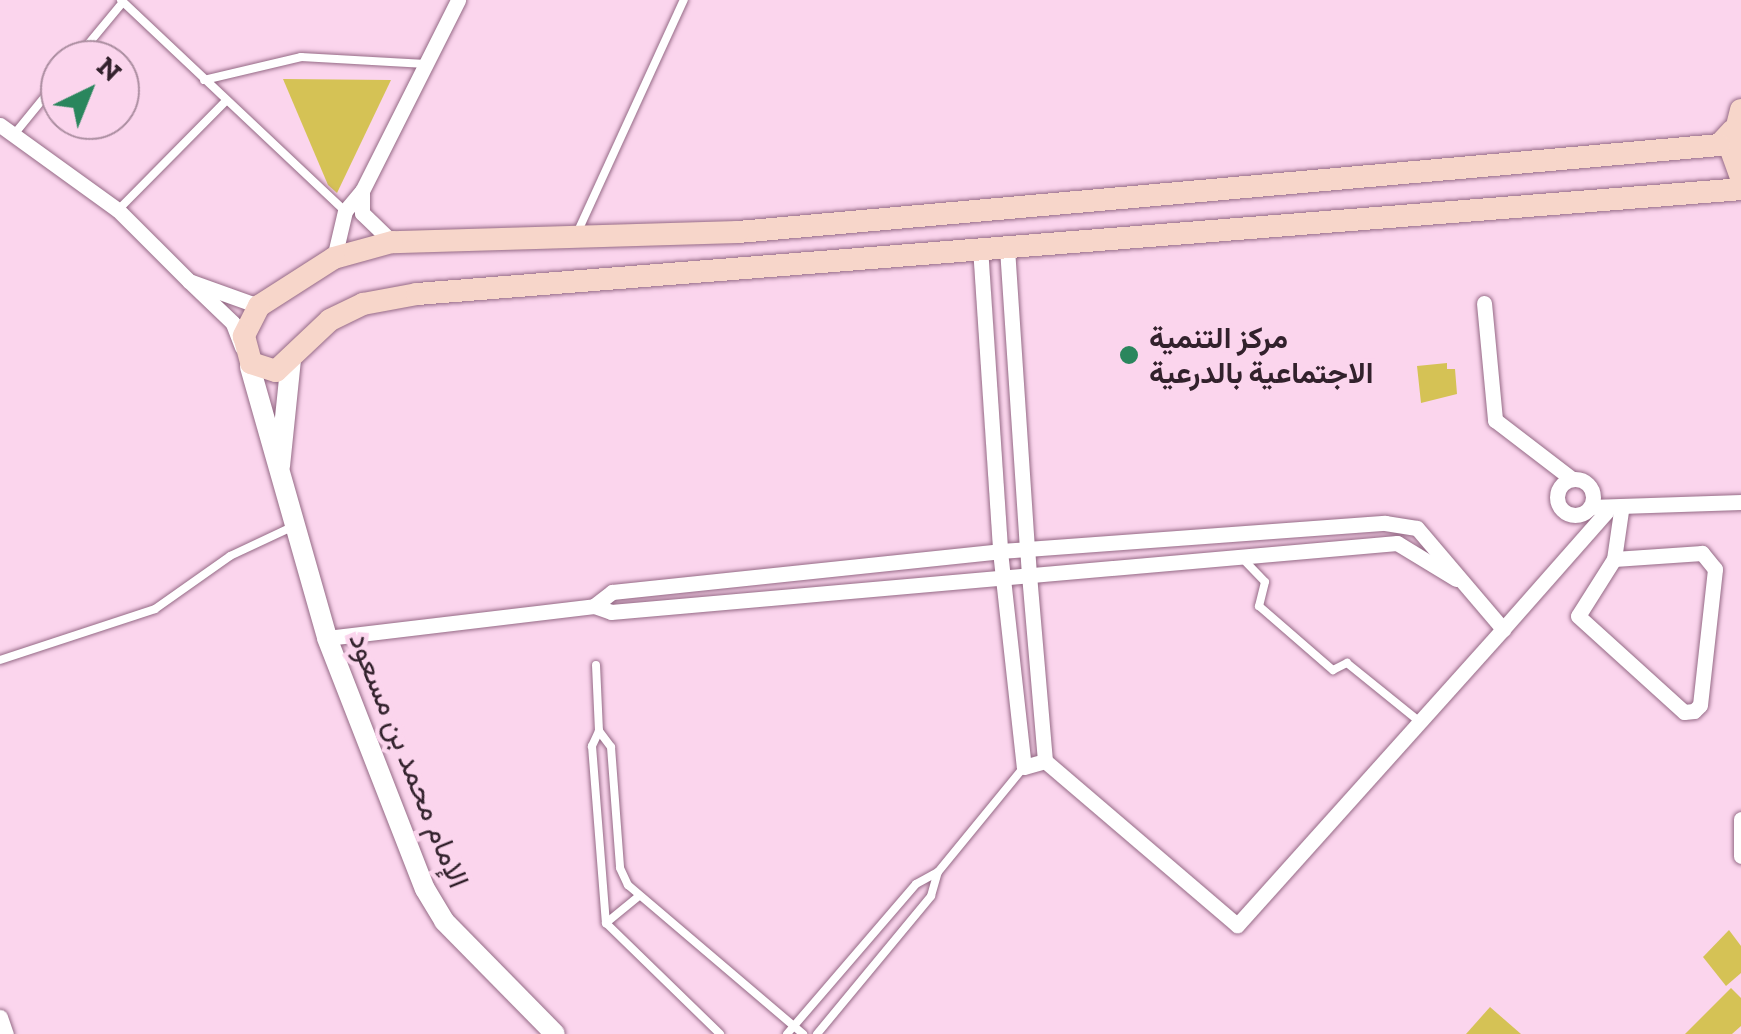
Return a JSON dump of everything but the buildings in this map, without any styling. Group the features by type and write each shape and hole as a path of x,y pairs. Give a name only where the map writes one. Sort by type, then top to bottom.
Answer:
{"main road":[{"path":"1737,120 1741,178"},
{"path":"1737,120 1719,146 738,232 392,242 334,258 259,306 244,336 251,363 276,371 330,320 364,304 519,281 1741,189"},
{"path":"738,232 742,265"},
{"path":"514,238 519,281"}],"street":[{"path":"334,258 345,211 362,191 458,0"},
{"path":"4,131 118,210 233,323 250,367"},
{"path":"362,191 362,212 392,242"},
{"path":"1007,245 1044,761 1237,925 1614,510"},
{"path":"980,247 1000,550 1024,766 1044,761"},
{"path":"189,281 259,306"},
{"path":"1484,304 1496,420 1591,490 1590,507"},
{"name":"الإمام محمد بن مسعود","path":"280,468 291,360"},
{"name":"الإمام محمد بن مسعود","path":"250,367 327,638 425,889 444,922 555,1034"},
{"path":"1572,479 1559,490 1560,506 1575,514 1590,507 1614,510 1741,502"},
{"path":"1614,510 1614,559 1578,616 1684,712 1694,711 1700,705 1713,588 1711,557 1614,559"},
{"path":"594,606 612,592 1000,550 1386,524 1416,528 1480,596 1502,629"},
{"path":"327,638 594,606 612,612 1397,542 1480,596"},
{"path":"1741,819 1741,856"},
{"path":"0,1016 6,1034"}],"lane":[{"path":"576,236 684,0"},
{"path":"91,40 122,1 224,103 345,211"},
{"path":"204,80 301,57 428,64"},
{"path":"4,131 40,97"},
{"path":"118,210 224,103"},
{"path":"0,660 155,609 230,556 296,525"},
{"path":"1239,555 1265,582 1259,606 1333,670 1347,663 1420,722"},
{"path":"596,665 599,731 592,746 606,923 720,1034"},
{"path":"599,731 611,748 620,868 639,896 790,1030 803,1034"},
{"path":"790,1030 916,884 938,872 1024,766"},
{"path":"817,1034 932,896 938,872"},
{"path":"606,923 639,896"}],"place":[{"name":"مركز التنمية الاجتماعية بالدرعية","path":"1129,355"}]}
